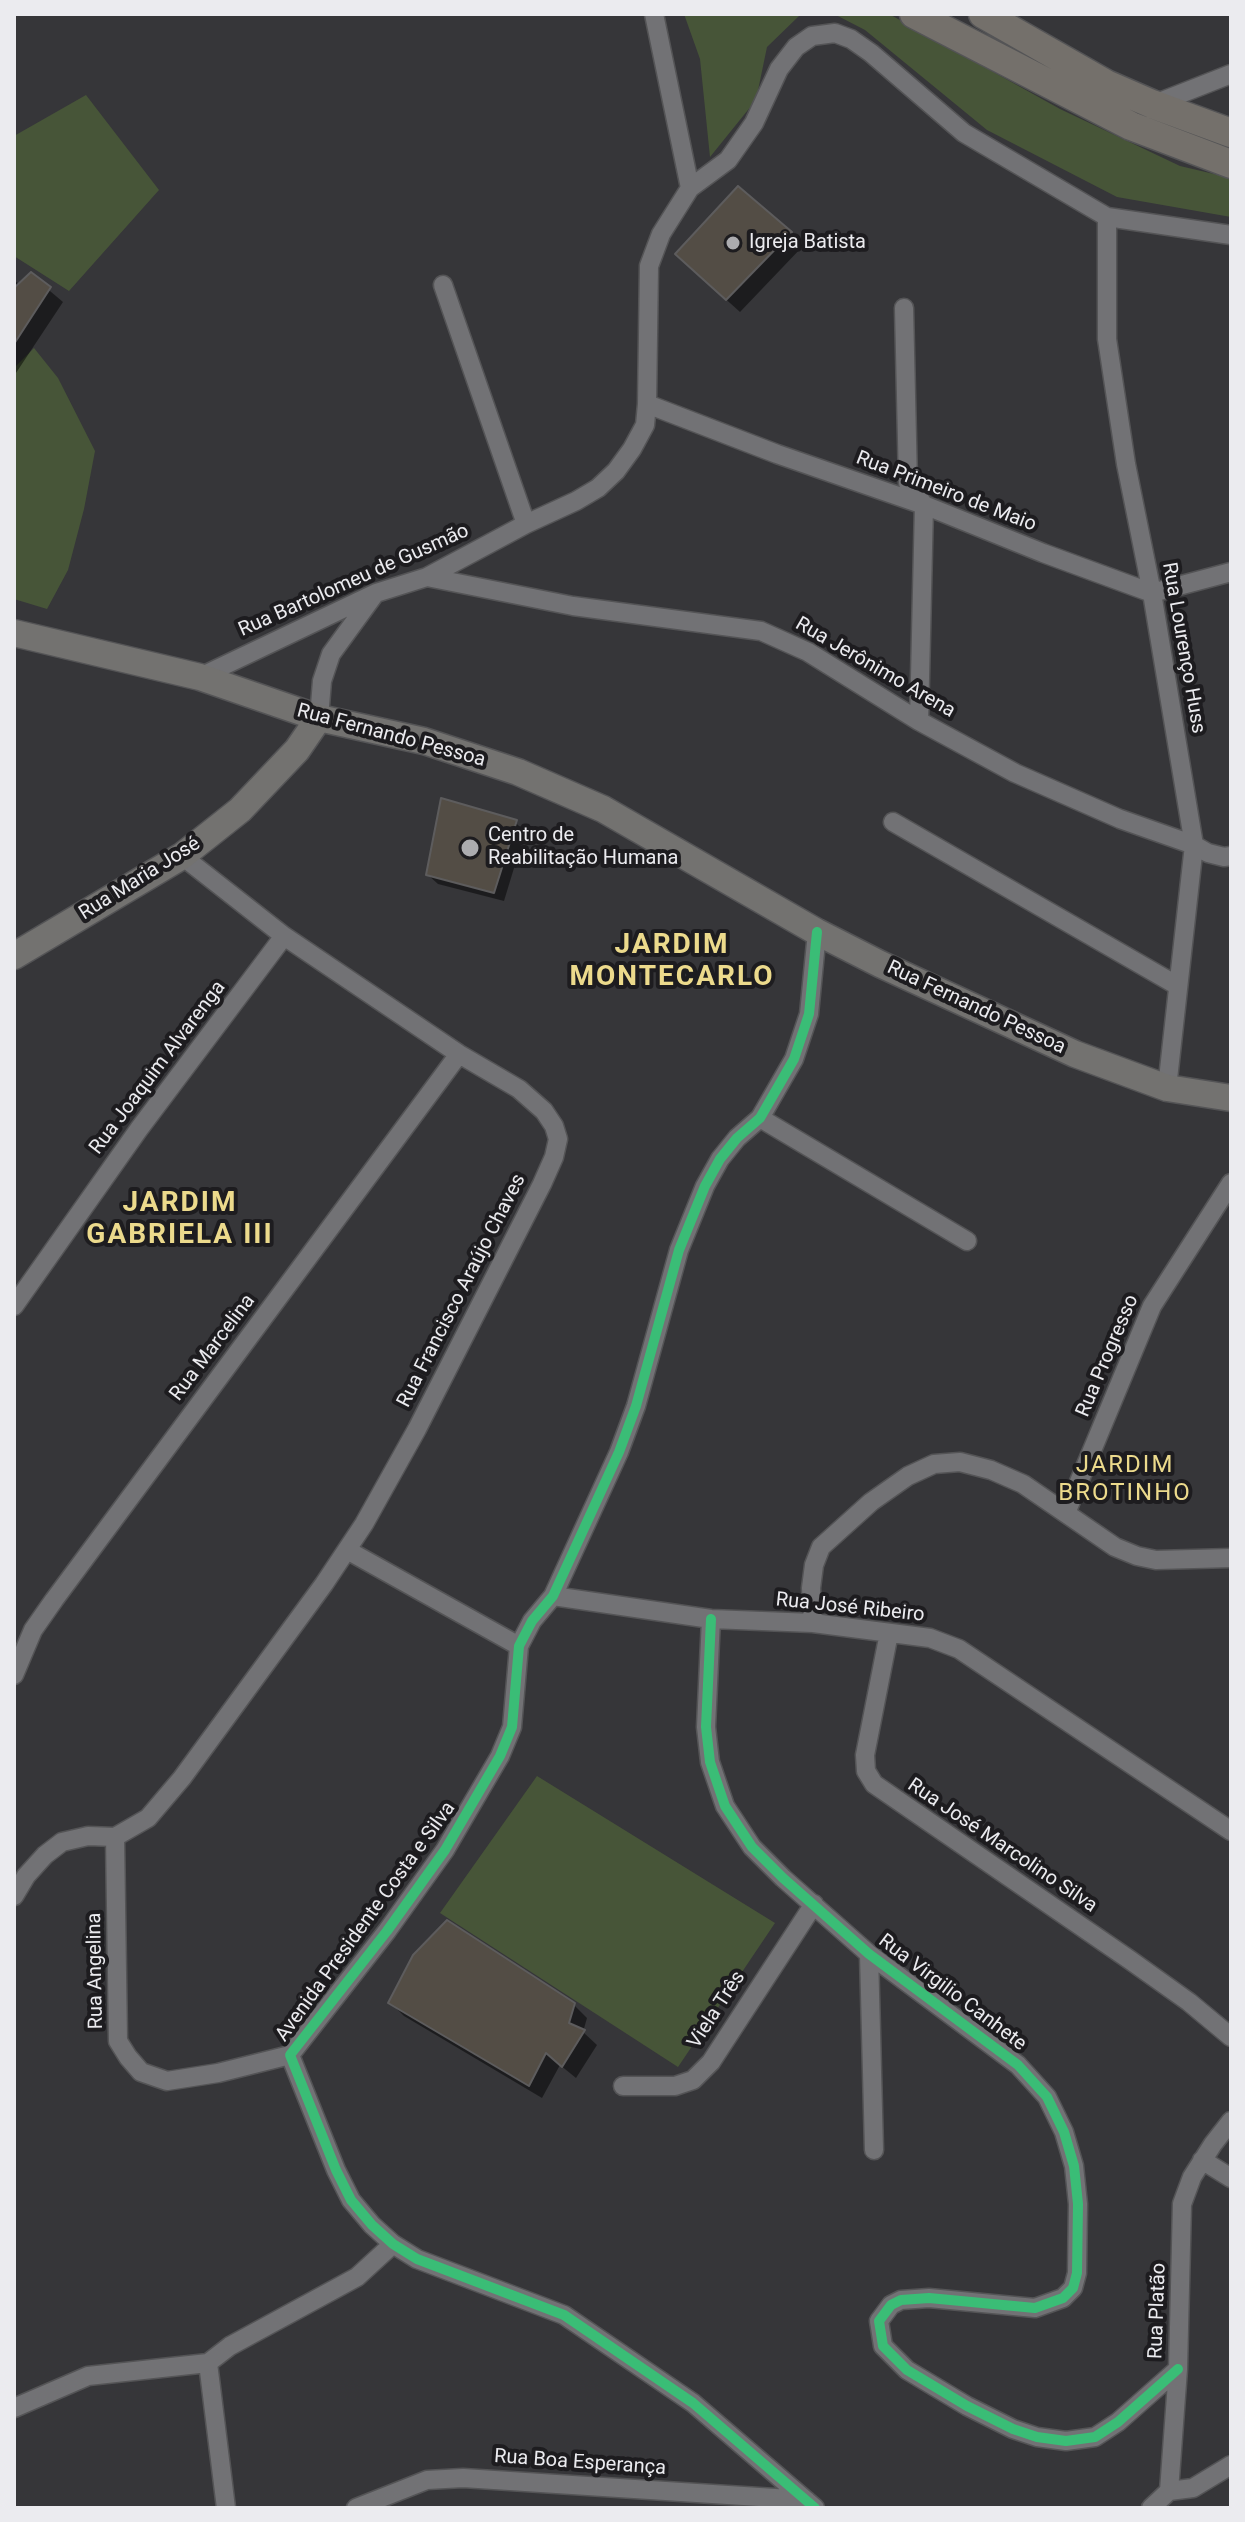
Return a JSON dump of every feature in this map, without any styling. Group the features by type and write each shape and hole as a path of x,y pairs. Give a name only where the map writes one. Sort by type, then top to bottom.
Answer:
{"main road":[{"path":"914,14 1131,126 1231,164"},
{"path":"983,14 1106,84 1231,133"},
{"name":"Rua Fernando Pessoa","path":"14,633 200,677 319,718 424,741 532,778 603,809 817,932 1075,1054 1167,1088 1231,1098"},
{"name":"Rua Maria José","path":"18,959 182,856 240,810 297,750 319,718"}],"street":[{"path":"654,14 690,188 728,160 754,123 779,69 796,47 812,36 835,33 851,39 871,53 964,133 1107,217 1231,235"},
{"path":"1131,126 1152,104 1231,74"},
{"name":"Rua Bartolomeu de Gusmão","path":"200,677 376,593 427,577 576,501 598,488 616,471 645,425 649,266 661,234 690,188"},
{"name":"Rua Lourenço Huss","path":"1107,217 1107,339 1126,464 1152,593 1194,845 1167,1088"},
{"path":"443,285 526,524"},
{"path":"904,308 908,483 924,505 919,721"},
{"name":"Rua Primeiro de Maio","path":"647,404 777,454 924,505 1152,593"},
{"path":"1152,593 1231,572"},
{"name":"Rua Jerônimo Arena","path":"427,577 573,606 761,631 808,652 919,721 1015,773 1208,853 1231,856"},
{"path":"319,718 322,681 331,654 376,593"},
{"path":"893,822 1178,986"},
{"name":"Rua Francisco Araújo Chaves","path":"115,1837 148,1818 161,1804 347,1550 417,1429 542,1184 558,1139 544,1111 519,1089 459,1054 284,936 182,856"},
{"name":"Avenida Presidente Costa e Silva","path":"811,2504 693,2403 564,2315 417,2259 393,2244 351,2200 290,2055 387,1931 445,1850 493,1770 512,1727 519,1646 532,1621 553,1596 619,1452 636,1406 679,1250 705,1186 720,1159 737,1138 760,1118 794,1059 809,1014 817,932"},
{"name":"Rua Joaquim Alvarenga","path":"14,1306 139,1129 284,936"},
{"name":"Rua Marcelina","path":"14,1675 33,1630 54,1600 459,1054"},
{"path":"760,1118 967,1241"},
{"name":"Rua Progresso","path":"1066,1513 1152,1306 1231,1183"},
{"path":"813,1623 812,1576 821,1547 871,1502 908,1476 934,1464 960,1462 991,1470 1023,1484 1115,1547 1137,1556 1156,1560 1231,1558"},
{"path":"347,1550 519,1646"},
{"name":"Rua José Ribeiro","path":"553,1596 711,1619 813,1623 930,1638 959,1649 1231,1831"},
{"name":"Rua Virgilio Canhete","path":"711,1619 706,1727 710,1762 725,1806 752,1847 869,1954 1018,2065 1047,2097 1064,2132 1074,2166 1078,2204 1077,2273 1073,2288 1063,2298 1035,2308 929,2298 901,2300 891,2305 879,2321 883,2346 907,2370 967,2406 1013,2429 1037,2437 1066,2441 1095,2437 1118,2422 1178,2369"},
{"name":"Rua José Marcolino Silva","path":"889,1633 865,1755 866,1771 874,1784 1142,1968 1231,2037"},
{"path":"14,1896 26,1876 62,1842 88,1836 115,1837"},
{"name":"Rua Angelina","path":"115,1837 118,2041 128,2057 141,2072 167,2081 218,2073 290,2055"},
{"name":"Viela Três","path":"623,2086 675,2086 693,2080 711,2062 814,1904"},
{"path":"869,1954 874,2150"},
{"name":"Rua Platão","path":"1169,2491 1178,2369 1182,2204 1202,2160 1231,2121"},
{"path":"1202,2160 1231,2178"},
{"path":"14,2408 88,2376 208,2363 230,2346 357,2277 393,2244"},
{"path":"208,2363 226,2508"},
{"path":"1151,2508 1169,2491 1193,2488 1231,2465"},
{"name":"Rua Boa Esperança","path":"356,2508 427,2480 463,2478 811,2504"}],"green space":[{"path":"684,14 889,14 1060,109 1180,166 1231,178 1231,217 1117,197 987,130 865,30 836,15 799,16 767,47 756,100 710,157 700,59"},
{"path":"86,95 159,190 69,291 14,256 14,136"},
{"path":"34,348 58,378 95,451 68,570 47,609 14,599 14,368"},
{"path":"537,1776 775,1923 678,2067 440,1913"}],"building":[{"name":"Igreja Batista","path":"738,186 792,232 726,300 675,254"},
{"path":"31,272 51,287 14,344 14,288"},
{"name":"Centro de Reabilitação Humana","path":"441,798 517,820 494,893 426,875"},
{"path":"447,1920 575,2003 569,2023 585,2030 562,2067 546,2053 529,2086 388,2003 413,1955"}],"cycle path":[{"path":"815,2508 693,2403 564,2315 417,2259 393,2244 351,2200 290,2055 387,1931 445,1850 500,1756 512,1727 519,1646 532,1621 553,1596 619,1452 636,1406 679,1250 705,1186 720,1159 737,1138 760,1118 794,1059 809,1014 817,932"},
{"path":"711,1619 706,1727 710,1762 725,1806 752,1847 869,1954 1018,2065 1047,2097 1064,2132 1074,2166 1078,2204 1077,2273 1073,2288 1063,2298 1035,2308 929,2298 901,2300 891,2305 879,2321 883,2346 907,2370 967,2406 1013,2429 1037,2437 1066,2441 1095,2437 1118,2422 1178,2369"}],"place":[{"name":"Igreja Batista","path":"733,243"},
{"name":"Centro de Reabilitação Humana","path":"470,848"}],"district":[{"name":"JARDIM MONTECARLO","path":"672,962"},
{"name":"JARDIM GABRIELA III","path":"180,1220"},
{"name":"JARDIM BROTINHO","path":"1125,1480"}]}
